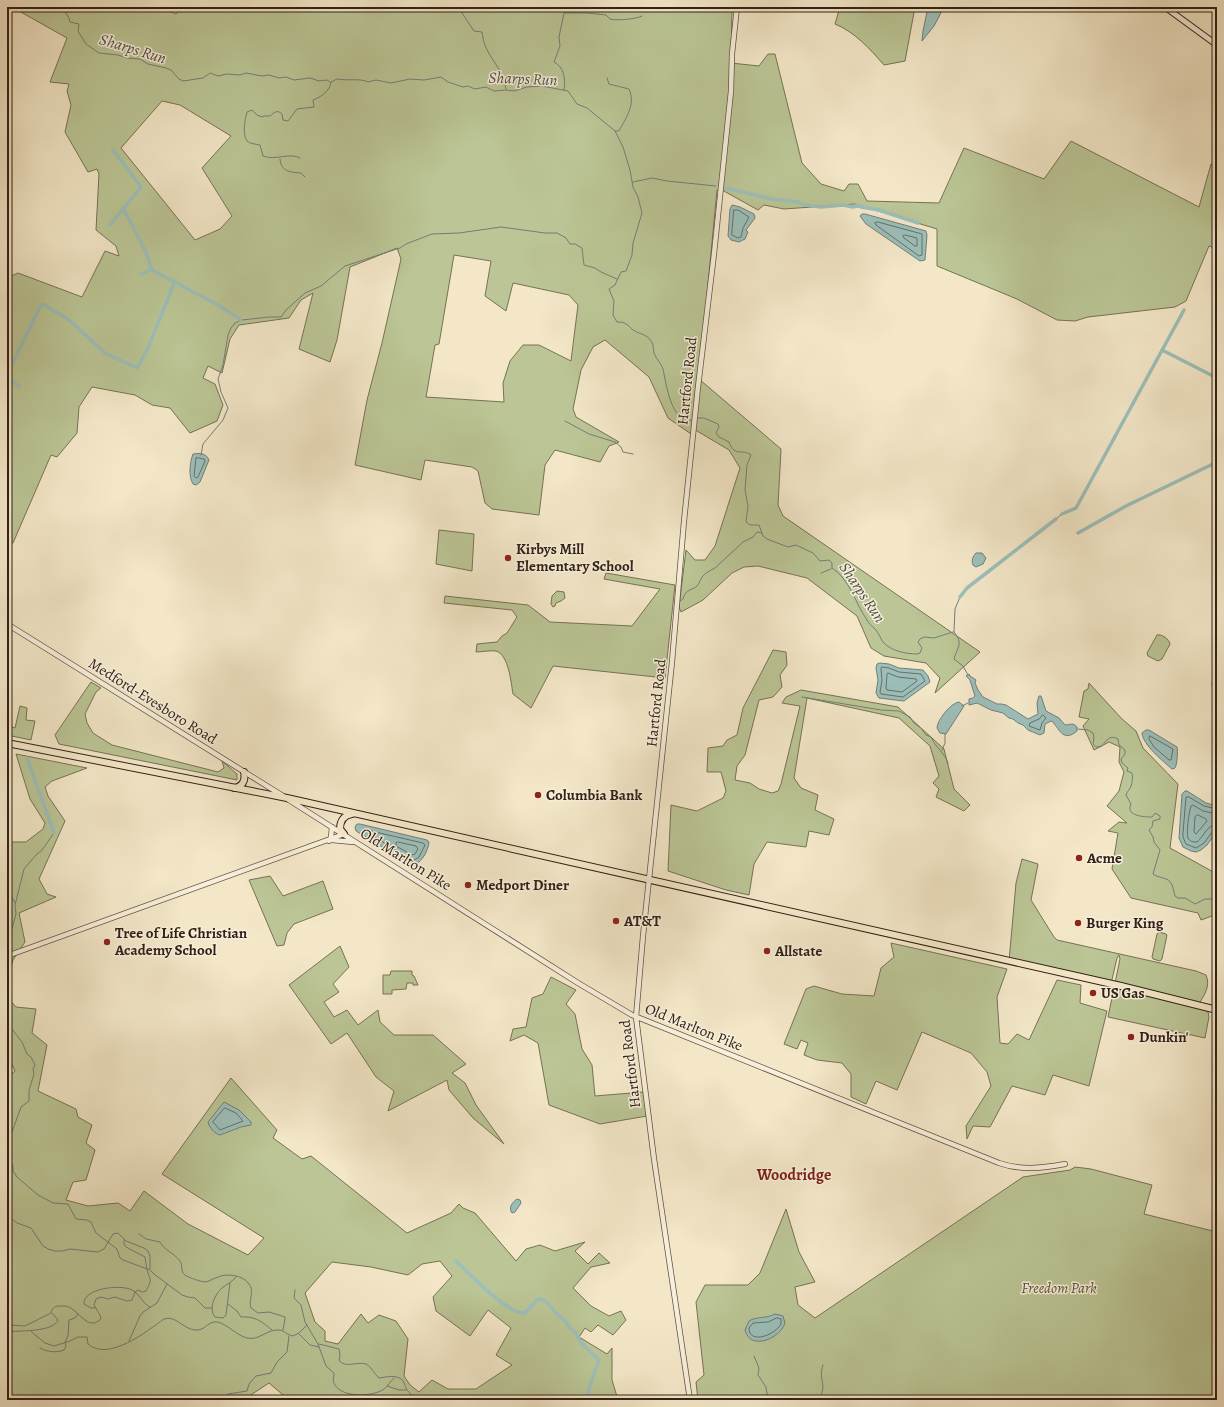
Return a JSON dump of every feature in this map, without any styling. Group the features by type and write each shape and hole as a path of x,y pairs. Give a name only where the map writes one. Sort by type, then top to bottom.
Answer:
{"highway":[{"path":"7,743 287,798 1106,983 1217,1010"},
{"path":"233,788 243,783 245,776 244,772"},
{"path":"344,834 340,829 341,821 347,815 355,814"}],"main road":[{"path":"1165,7 1217,45"}],"street":[{"name":"Hartford Road","path":"690,1400 654,1159 636,1017 642,936 650,880 672,662 695,409 714,254 728,120 736,7"},
{"name":"Medford-Evesboro Road","path":"7,624 332,827"},
{"name":"Old Marlton Pike","path":"332,827 611,1003 636,1017 999,1163 1030,1169 1066,1164"},
{"path":"329,841 332,834 332,827"},
{"path":"7,956 329,841 344,834"},
{"path":"329,841 344,840 358,844"}],"green space":[{"path":"12,7 159,7 176,14 183,7 732,7 731,63 759,66 768,54 775,54 802,163 821,184 844,191 849,184 858,184 867,201 939,203 964,148 1044,179 1071,141 1199,207 1211,164 1217,166 1217,256 1212,253 1214,248 1209,246 1186,301 1175,307 1088,317 1075,321 1057,320 1017,299 937,266 937,229 855,204 784,209 764,205 758,210 722,190 717,190 699,379 781,449 778,505 783,516 980,652 935,693 940,678 926,663 884,656 871,648 857,616 807,578 758,566 744,567 732,573 703,600 681,612 679,607 686,550 695,560 705,560 715,546 740,468 729,450 692,428 691,434 668,418 649,377 605,340 593,347 581,370 573,409 576,417 619,442 609,446 600,462 555,450 545,465 539,515 492,509 485,503 478,471 472,467 425,460 421,480 355,465 367,400 382,343 401,259 397,248 350,267 337,340 330,362 299,349 313,293 301,300 289,318 239,325 230,339 222,373 208,366 203,378 215,384 223,405 217,421 190,433 170,408 152,405 135,395 92,387 79,407 77,433 57,457 51,455 13,543 7,542 7,278 18,273 82,297 105,251 119,256 116,246 96,230 99,174 97,169 88,172 65,132 71,105 67,91 69,84 50,82 67,38","holes":["162,101 180,105 231,136 202,168 232,216 220,229 195,240 121,148","454,255 491,261 485,296 506,311 513,283 569,295 578,305 571,361 539,345 523,345 510,361 503,383 504,402 426,397 435,345 439,344"]},
{"path":"840,7 915,7 905,61 884,65 856,36 835,24"},
{"path":"439,530 474,534 472,571 436,564"},
{"path":"606,573 675,585 665,678 553,666 531,708 513,694 509,670 504,658 496,651 476,652 477,644 497,642 507,633 517,617 512,610 444,603 445,596 528,605 550,622 632,626 660,589 604,579"},
{"path":"557,591 564,592 565,598 556,603 553,607 551,604 552,596"},
{"path":"1157,635 1165,637 1170,644 1162,659 1158,661 1148,656 1147,653"},
{"path":"773,650 786,652 787,665 780,675 782,687 773,697 759,700 745,755 737,766 735,780 750,783 759,789 772,793 778,791 800,706 782,703 786,697 801,690 898,707 944,749 954,789 970,805 964,811 936,797 939,789 933,783 939,776 930,746 899,718 807,698 794,778 801,788 818,795 815,810 834,819 829,835 809,831 806,847 767,842 754,864 749,895 726,890 668,871 671,805 697,811 723,798 726,791 721,772 707,772 708,748 723,746 727,740 737,735 743,708"},
{"path":"1217,671 1217,693 1214,690 1212,682"},
{"path":"91,682 101,688 96,692 85,714 87,723 93,733 112,745 218,772 224,768 222,761 237,774 237,780 59,744 55,735"},
{"path":"1089,683 1122,719 1136,731 1143,748 1178,784 1170,848 1217,874 1217,919 1212,916 1201,920 1198,913 1131,898 1112,869 1118,833 1108,831 1119,822 1127,823 1107,806 1119,791 1124,772 1119,762 1120,747 1109,742 1094,750 1083,726 1089,719 1079,717 1084,691 1088,689"},
{"path":"20,706 27,708 26,720 35,721 31,740 7,735 7,725 15,728"},
{"path":"16,754 87,768 52,781 45,787 48,796 65,821 39,879 47,894 56,897 19,913 25,942 13,960 7,981 7,844 8,842 26,842 43,829 45,823 30,799"},
{"path":"1022,859 1038,864 1031,900 1057,940 1196,971 1206,975 1208,983 1207,987 1198,1005 1207,1007 1209,1017 1205,1038 1108,1017 1120,959 1119,955 1111,984 1009,961 1016,883"},
{"path":"270,876 283,896 323,881 333,909 294,924 287,933 284,945 277,946 249,880"},
{"path":"1159,932 1167,935 1162,959 1160,961 1153,959 1152,957 1157,934"},
{"path":"891,943 1007,969 997,997 1000,1043 1008,1044 1017,1034 1029,1040 1057,980 1081,985 1080,1003 1107,1011 1089,1086 1053,1075 1045,1095 1012,1086 990,1127 973,1126 967,1139 966,1126 991,1086 987,1072 971,1053 922,1032 897,1090 876,1081 866,1104 851,1097 851,1074 842,1063 817,1060 804,1055 808,1043 801,1040 797,1049 784,1044 806,989 814,986 842,994 874,996 881,968 894,957"},
{"path":"340,946 349,967 333,984 339,992 324,1002 334,1017 347,1010 358,1025 378,1010 380,1022 394,1035 433,1035 466,1064 452,1073 465,1083 476,1105 504,1144 473,1118 449,1090 447,1080 388,1111 394,1091 376,1077 347,1033 331,1044 289,985"},
{"path":"391,971 412,971 412,975 414,976 418,985 407,983 406,989 392,990 392,994 383,994 383,975 390,975"},
{"path":"551,977 576,990 566,1004 575,1014 582,1049 592,1065 595,1096 644,1092 647,1116 600,1124 549,1105 538,1043 524,1035 510,1041 513,1029 526,1027 532,998 543,994"},
{"path":"7,997 16,1007 36,1009 32,1033 47,1045 38,1091 76,1109 78,1117 92,1125 86,1143 95,1150 86,1180 73,1182 66,1200 88,1206 118,1203 130,1211 144,1191 188,1224 248,1255 264,1238 162,1174 231,1078 277,1130 273,1138 302,1159 311,1156 407,1233 451,1213 459,1204 463,1208 475,1213 516,1261 526,1249 540,1245 555,1251 585,1242 575,1251 588,1264 599,1253 610,1263 591,1267 573,1288 591,1306 609,1316 621,1311 626,1320 613,1335 598,1325 591,1332 585,1328 579,1337 607,1354 612,1348 612,1380 618,1400 324,1400 322,1398 320,1400 303,1398 302,1400 289,1400 269,1383 243,1400 66,1400 65,1398 64,1400 7,1400 7,1078 15,1071 7,1053","holes":["440,1261 452,1276 433,1297 436,1311 470,1336 488,1310 511,1328 496,1355 512,1365 476,1389 448,1389 432,1380 419,1392 410,1385 404,1376 408,1339 396,1321 379,1315 368,1323 361,1314 338,1344 325,1341 325,1331 315,1322 305,1293 332,1262 371,1267 408,1275 422,1264"]},
{"name":"Freedom Park","path":"1075,1167 1091,1169 1152,1185 1144,1214 1217,1232 1217,1323 1214,1344 1217,1346 1217,1400 698,1400 696,1382 704,1375 696,1302 705,1285 748,1285 760,1273 786,1209 799,1252 815,1282 795,1287 798,1305 815,1318 1023,1177 1070,1170"}],"water":[{"path":"928,7 944,7 934,26 922,41 923,31"},
{"path":"732,205 754,214 755,218 746,230 748,232 745,239 739,242 731,240 728,236 730,209"},
{"path":"865,214 926,231 925,260 920,261 866,224 860,216"},
{"path":"193,454 202,454 209,460 200,482 196,485 191,481 190,473 190,465"},
{"path":"976,553 982,553 986,558 983,564 976,567 972,562"},
{"path":"877,664 889,664 899,668 923,670 928,676 930,682 904,701 879,698 876,693 878,680 876,668"},
{"path":"969,674 976,680 975,683 983,697 997,704 1006,705 1028,719 1038,714 1037,703 1039,696 1041,696 1046,711 1059,718 1065,725 1076,725 1077,731 1069,736 1063,734 1051,721 1045,724 1044,733 1040,735 1028,730 1023,725 1009,718 1003,713 991,710 977,703 969,705 969,699 975,696 970,680 966,676"},
{"path":"959,702 964,706 946,734 940,733 937,728 939,721 952,705"},
{"path":"1149,730 1177,747 1175,768 1172,769 1146,743 1142,733"},
{"path":"1187,791 1206,803 1217,806 1217,831 1207,845 1196,852 1183,847 1179,838 1182,794"},
{"path":"357,824 427,840 429,842 428,849 420,861 415,865 412,865 356,831 355,827"},
{"path":"224,1102 239,1110 251,1122 251,1125 220,1135 214,1132 208,1122"},
{"path":"517,1199 520,1200 521,1203 515,1212 512,1213 511,1206"},
{"path":"775,1314 783,1316 785,1323 777,1334 771,1338 759,1341 753,1340 748,1336 745,1330 749,1321 755,1318"}],"waterway":[{"name":"Sharps Run","path":"62,7 70,22 79,24 78,31 86,44 99,53 140,59 148,64 171,70 179,79 183,81 203,78 210,73 218,76 227,74 240,75 246,73 262,76 269,75 279,78 286,77 294,80 310,78 319,81 327,80 330,82"},
{"path":"458,7 474,31 482,32 483,41 501,73 506,89"},
{"path":"564,90 564,74 560,67 554,62 560,46 559,37 564,13 606,15 610,19 617,20 631,19 642,16"},
{"name":"Sharps Run","path":"300,158 296,156 272,158 263,156 260,145 250,143 245,138 244,126 247,112 252,110 257,115 262,117 270,116 276,112 279,112 282,114 283,120 288,121 297,109 314,107 313,100 325,93 331,82 337,79 362,80 368,82 376,80 391,83 410,79 424,80 441,77 448,82 475,89 486,87 494,91 514,91 527,87 542,86 568,91 577,104 587,108 615,131 623,147 630,170 633,187 638,197 642,213 633,243 632,255 626,271 621,272 615,285 609,289 614,301 613,315 617,322 625,323 633,330 645,335 653,344 654,353 663,369 668,392 674,409 679,416 685,420 692,420"},
{"path":"607,78 609,84 629,89 631,95 631,105 627,116 619,131 615,131"},
{"path":"110,225 141,187 113,150"},
{"path":"280,159 284,169 290,172 301,173 305,177"},
{"path":"633,182 652,178 716,186"},
{"path":"726,188 772,199 798,202 805,205 821,207 843,205 853,207 859,205 861,207 879,210 918,223"},
{"path":"123,208 145,250 152,270 218,305 241,321"},
{"path":"201,455 203,444 223,420 228,408 221,392 218,379 223,365 228,335 231,328 235,323 242,320 281,317 286,310 305,293 321,286 345,266 400,248 406,244 432,234 459,233 501,227 545,233 557,233 566,238 570,244 575,244 582,248 584,265 595,268 617,279"},
{"path":"141,274 152,269"},
{"path":"7,374 41,305 43,304 69,320 105,353 137,368 148,348 175,281"},
{"path":"1062,514 1076,508 1184,310"},
{"path":"1162,350 1217,378"},
{"path":"7,377 19,386"},
{"name":"Sharps Run","path":"697,418 704,418 718,424 719,427 716,433 719,437 729,442 734,450 751,455 747,465 745,490 748,506 746,522 750,525 759,525 763,536 767,539 788,547 796,545 813,553 820,561 829,560 832,563 832,568"},
{"path":"565,421 589,434 615,442 621,447 623,452 633,454"},
{"path":"1078,533 1126,506 1217,462"},
{"path":"1056,519 1062,514"},
{"path":"960,597 967,588 1056,519"},
{"path":"680,601 683,599 687,591 697,586 703,576 715,568 743,542 753,537 757,532 761,533"},
{"name":"Sharps Run","path":"832,568 843,578 870,624 883,642 890,648 904,653 917,654 920,653 922,648 918,642 920,639 924,637 934,638 953,632"},
{"path":"821,573 831,569"},
{"path":"954,632 955,609 960,597"},
{"name":"Sharps Run","path":"954,632 959,640 959,646 954,659 963,666 968,675"},
{"path":"802,697 881,710 899,711 910,717 926,735 931,737 945,756 948,763"},
{"path":"962,706 968,703"},
{"name":"Sharps Run","path":"1078,729 1088,730 1093,733 1093,744 1096,747 1102,746 1110,738 1113,737 1118,739 1119,745 1125,750 1125,754 1121,759 1122,763 1128,768 1127,771 1132,773 1130,789 1126,795 1131,804 1131,811 1140,816 1152,817 1155,813 1160,816 1160,819 1153,821 1152,827 1149,830 1154,842 1160,850 1153,874 1168,880 1172,886 1175,896 1178,898 1185,898 1195,904 1205,899 1217,899"},
{"path":"942,750 945,743 945,734"},
{"path":"27,758 54,833"},
{"path":"7,947 16,914 15,905 24,869 42,850 54,833"},
{"path":"7,888 15,903"},
{"path":"7,1023 22,1042 27,1054 31,1057 35,1065 29,1090 29,1101 21,1107 7,1146"},
{"path":"7,1155 17,1177 38,1195 53,1203 68,1204 76,1219 91,1222 96,1233 117,1249 120,1258 150,1270 182,1295 195,1298 205,1308 212,1308"},
{"path":"7,1215 17,1223 31,1228 43,1246 55,1251 70,1249 98,1252 104,1249 113,1234 118,1233 126,1241 148,1251 150,1256 150,1269"},
{"path":"139,1234 146,1239 160,1242 180,1261 183,1273 198,1281 206,1282 216,1277 226,1275 243,1279 251,1287 251,1308 258,1313 269,1312 285,1317 283,1330"},
{"path":"124,1240 126,1247 145,1257 150,1279 146,1291 142,1292 138,1290 135,1292"},
{"path":"456,1261 499,1301 518,1312 525,1313 537,1300 540,1299 546,1301 566,1322 575,1332 582,1344 599,1360 590,1385 587,1400"},
{"path":"230,1283 226,1315 223,1318 215,1317 212,1306 217,1294 236,1277"},
{"path":"129,1341 140,1316 143,1312 157,1303 167,1284"},
{"path":"95,1308 91,1308 84,1304 85,1299 90,1294 104,1289 120,1287 132,1290 150,1307"},
{"path":"295,1290 294,1298 301,1305 305,1322 318,1344 326,1366 334,1373 333,1379 335,1385 339,1389 351,1394 373,1394 384,1389 394,1378"},
{"path":"51,1312 53,1308 65,1306 74,1310 87,1322 95,1323 100,1320 101,1317 94,1305 96,1299 101,1297 108,1299 115,1297 127,1301 132,1300 135,1292"},
{"path":"228,1304 237,1311 241,1317 250,1317 258,1320 272,1330"},
{"path":"7,1325 25,1326 51,1313"},
{"path":"7,1332 35,1330 49,1327 55,1324 58,1320 52,1313"},
{"path":"40,1348 52,1352 64,1350 66,1346 65,1342 68,1336 69,1320 75,1318 78,1314"},
{"path":"31,1331 45,1343 54,1346 78,1337 87,1337 88,1344 97,1349 106,1349 128,1343 164,1319 168,1318 176,1320 195,1330 201,1329 214,1322 222,1323 243,1337 247,1338 259,1337 275,1330 281,1330 293,1336 299,1333 307,1325"},
{"path":"299,1334 310,1345 319,1347"},
{"path":"222,1400 228,1394 247,1391 249,1384 256,1376 271,1373 277,1362 287,1352 289,1336"},
{"path":"319,1344 339,1349 339,1360 344,1364 363,1363 370,1367 379,1378 392,1376 398,1377 404,1382 407,1390 415,1400"},
{"path":"754,1356 759,1368 758,1375 766,1387 767,1394 775,1400"},
{"path":"7,1362 10,1368 7,1373"},
{"path":"820,1400 823,1388 821,1373 823,1365"},
{"path":"387,1386 399,1390 406,1390"}],"place":[{"name":"Kirbys Mill Elementary School","path":"508,558"},
{"name":"Columbia Bank","path":"538,795"},
{"name":"Acme","path":"1079,858"},
{"name":"Medport Diner","path":"468,885"},
{"name":"AT&T","path":"616,921"},
{"name":"Burger King","path":"1078,923"},
{"name":"Tree of Life Christian Academy School","path":"107,942"},
{"name":"Allstate","path":"767,951"},
{"name":"US Gas","path":"1093,993"},
{"name":"Dunkin'","path":"1131,1037"}],"district":[{"name":"Woodridge","path":"794,1174"}]}
